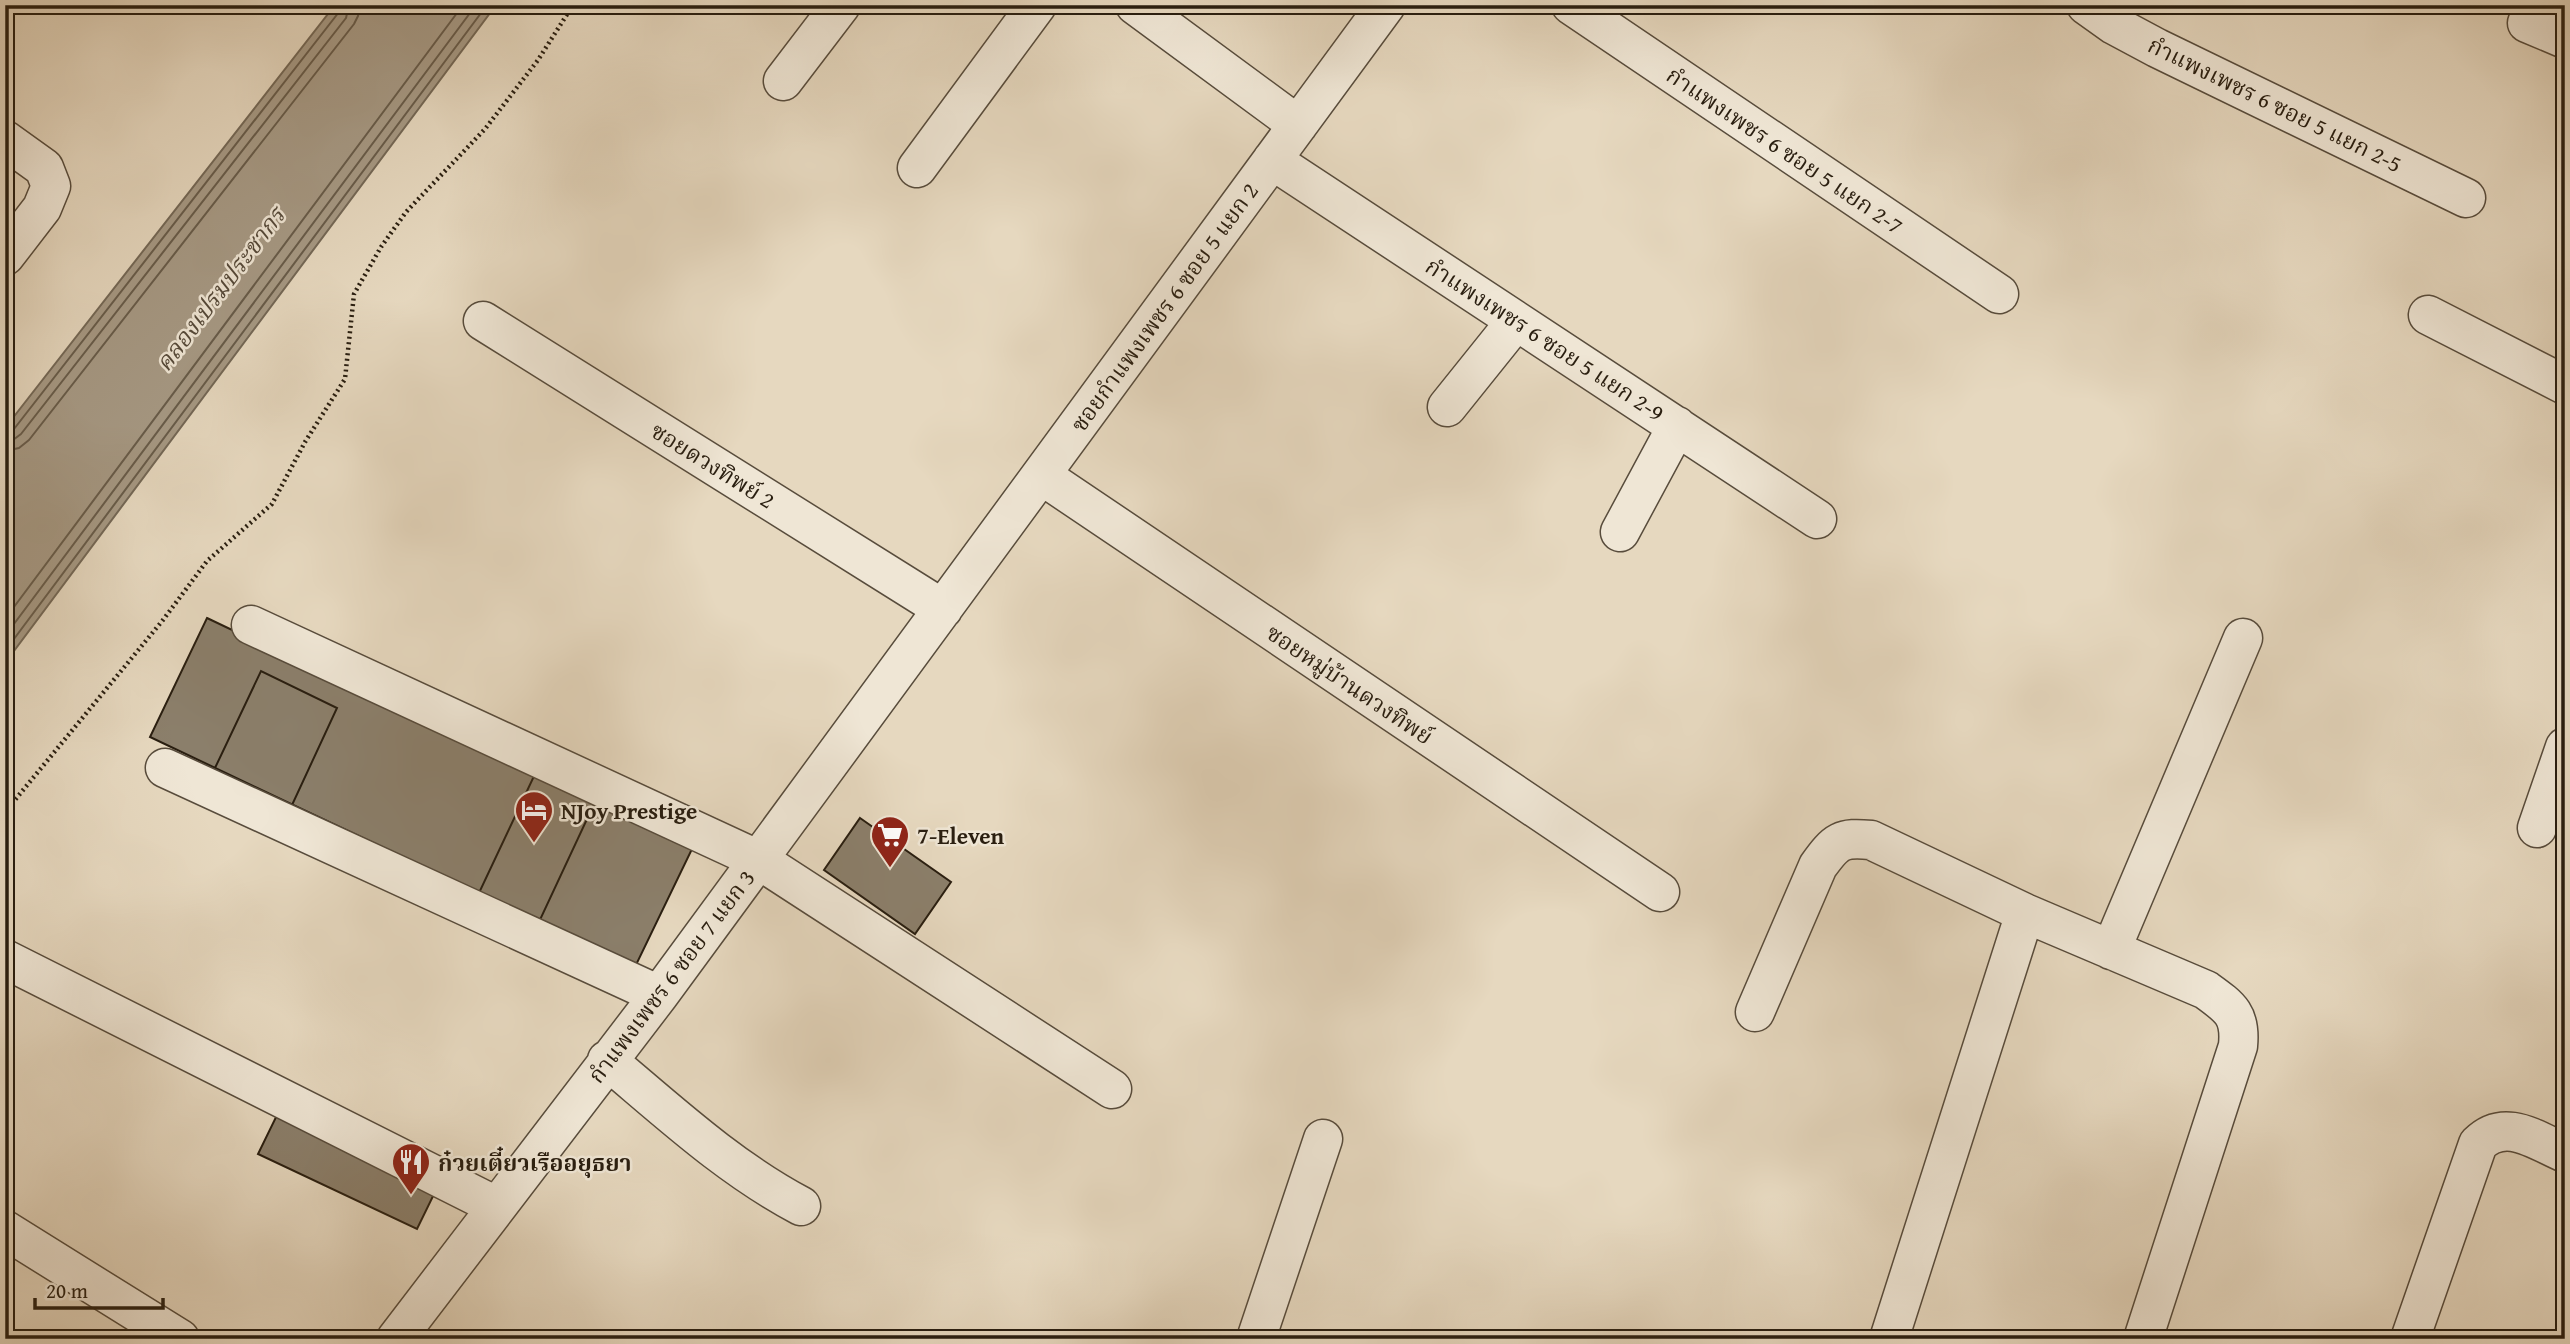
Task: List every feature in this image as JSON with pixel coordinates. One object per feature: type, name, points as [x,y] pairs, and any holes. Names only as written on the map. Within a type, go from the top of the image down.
[{"type":"street","points":[[783,81],[841,5]]},
{"type":"street","points":[[917,168],[1037,5]]},
{"type":"street","points":[[1135,5],[1298,125]]},
{"type":"street","name":"ซอยกำแพงเพชร 6 ซอย 5 แยก 2","points":[[943,609],[1385,5]]},
{"type":"street","name":"กำแพงเพชร 6 ซอย 5 แยก 2-7","points":[[1571,5],[1999,294]]},
{"type":"street","name":"กำแพงเพชร 6 ซอย 5 แยก 2-5","points":[[2086,5],[2157,48],[2466,198]]},
{"type":"street","points":[[2527,23],[2565,39]]},
{"type":"street","points":[[5,140],[44,167],[51,186],[42,208],[5,256]]},
{"type":"street","name":"กำแพงเพชร 6 ซอย 5 แยก 2-9","points":[[1272,160],[1817,519]]},
{"type":"street","points":[[2428,315],[2565,386]]},
{"type":"street","name":"ซอยดวงทิพย์ 2","points":[[483,321],[943,609]]},
{"type":"street","points":[[1447,407],[1516,321]]},
{"type":"street","points":[[1620,532],[1677,426]]},
{"type":"street","name":"ซอยหมู่บ้านดวงทิพย์","points":[[1041,475],[1660,892]]},
{"type":"street","name":"กำแพงเพชร 6 ซอย 7 แยก 3","points":[[414,1333],[496,1206],[659,995],[943,609]]},
{"type":"street","points":[[251,625],[758,860],[1112,1088]]},
{"type":"street","points":[[2112,950],[2242,638]]},
{"type":"street","points":[[2537,828],[2565,747]]},
{"type":"street","points":[[165,768],[659,995]]},
{"type":"street","points":[[1755,1013],[1818,866],[1833,845],[1849,838],[1871,840],[2025,914],[2206,990],[2234,1014],[2240,1030],[2238,1046],[2143,1339]]},
{"type":"street","points":[[1889,1339],[2025,914]]},
{"type":"street","points":[[5,959],[496,1206]]},
{"type":"street","points":[[607,1060],[752,1178],[801,1206]]},
{"type":"street","points":[[2410,1339],[2478,1144],[2488,1134],[2511,1130],[2565,1153]]},
{"type":"street","points":[[1256,1339],[1323,1139]]},
{"type":"street","points":[[5,1230],[180,1339]]},
{"type":"path","points":[[5,811],[155,630],[207,561],[272,504],[305,442],[345,379],[354,294],[381,247],[406,212],[485,129],[538,60],[573,5]]},
{"type":"water","name":"คลองเปรมประชากร","points":[[335,5],[496,5],[5,663],[5,428]]},
{"type":"building","points":[[207,618],[692,849],[635,967],[150,737]]},
{"type":"building","points":[[207,618],[595,802],[539,922],[150,737]]},
{"type":"building","points":[[207,618],[535,774],[479,893],[292,805],[337,708],[261,671],[215,768],[150,737]]},
{"type":"building","points":[[860,818],[951,882],[915,934],[824,870]]},
{"type":"building","points":[[278,1113],[437,1188],[417,1229],[258,1154]]},
{"type":"place","name":"NJoy Prestige","points":[[534,844]]},
{"type":"place","name":"7-Eleven","points":[[890,869]]},
{"type":"place","name":"ก๋วยเตี๋ยวเรืออยุธยา","points":[[411,1196]]}]
